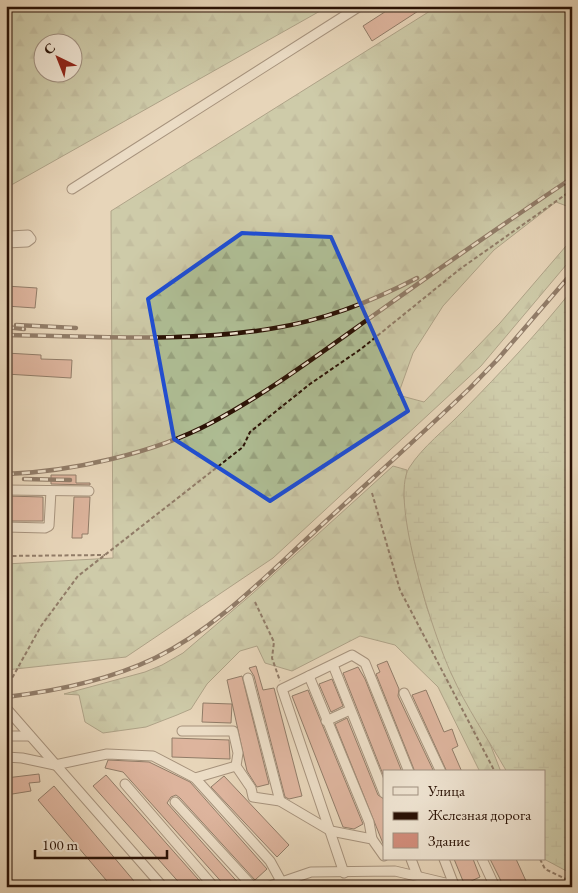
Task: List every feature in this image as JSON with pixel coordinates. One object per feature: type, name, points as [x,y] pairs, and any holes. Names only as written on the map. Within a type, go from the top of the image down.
[{"type":"street","points":[[72,190],[360,6]]},
{"type":"street","points":[[6,239],[10,236],[28,235],[31,239],[27,242],[6,243]]},
{"type":"street","points":[[6,490],[89,491]]},
{"type":"street","points":[[6,527],[45,528],[50,526],[51,491]]},
{"type":"street","points":[[344,873],[282,689],[352,655],[365,663],[408,770]]},
{"type":"street","points":[[333,665],[383,791]]},
{"type":"street","points":[[309,676],[369,822],[372,839],[383,855]]},
{"type":"street","points":[[248,678],[280,801]]},
{"type":"street","points":[[404,693],[440,770]]},
{"type":"street","points":[[6,708],[163,887]]},
{"type":"street","points":[[326,721],[350,710]]},
{"type":"street","points":[[182,732],[233,731],[238,752],[236,766],[251,788],[253,797],[280,801],[331,831],[372,839]]},
{"type":"street","points":[[6,736],[30,736]]},
{"type":"street","points":[[6,758],[22,758],[55,765],[107,754],[153,756],[195,778],[270,861],[281,881]]},
{"type":"street","points":[[195,778],[236,766]]},
{"type":"street","points":[[125,784],[214,887]]},
{"type":"street","points":[[175,802],[253,887]]},
{"type":"street","points":[[388,860],[395,871]]},
{"type":"street","points":[[411,860],[417,874]]},
{"type":"street","points":[[445,860],[458,886]]},
{"type":"street","points":[[482,860],[495,887]]},
{"type":"street","points":[[267,887],[311,872],[395,871],[417,874],[458,886]]},
{"type":"path","points":[[6,689],[41,626],[78,576],[243,447],[250,432],[310,384],[361,349],[460,269],[572,190]]},
{"type":"path","points":[[372,493],[400,590],[494,770]]},
{"type":"path","points":[[6,556],[105,555]]},
{"type":"path","points":[[255,602],[274,642],[272,658],[282,689]]},
{"type":"path","points":[[540,860],[545,869],[572,882]]},
{"type":"highlighted area","points":[[242,233],[331,237],[408,411],[270,501],[174,439],[148,299]]},
{"type":"green space","points":[[6,6],[329,6],[6,188]]},
{"type":"green space","points":[[438,6],[572,6],[572,208],[556,202],[494,250],[443,306],[413,353],[398,395],[424,402],[500,323],[572,239],[572,258],[481,366],[273,558],[126,657],[6,670],[6,564],[113,558],[111,211]]},
{"type":"green space","points":[[572,290],[572,874],[546,860],[546,770],[506,770],[470,711],[451,673],[425,602],[416,570],[405,509],[404,485],[409,468],[421,452],[463,411],[546,322]]},
{"type":"green space","points":[[393,466],[407,470],[404,497],[414,559],[427,608],[451,673],[487,736],[500,770],[479,770],[438,687],[395,645],[360,636],[292,671],[265,663],[257,646],[240,651],[207,684],[191,709],[146,727],[103,733],[85,722],[79,695],[64,694],[145,672],[162,665],[183,653],[252,594]]},
{"type":"building","points":[[394,6],[426,6],[372,41],[363,26]]},
{"type":"building","points":[[6,286],[37,288],[35,308],[6,306]]},
{"type":"building","points":[[6,353],[41,355],[41,359],[72,360],[71,378],[6,374]]},
{"type":"building","points":[[51,475],[76,475],[76,483],[90,483],[90,485],[51,484]]},
{"type":"building","points":[[6,496],[43,497],[43,521],[6,521]]},
{"type":"building","points":[[74,497],[90,497],[88,534],[82,534],[82,538],[72,538]]},
{"type":"building","points":[[387,661],[399,689],[398,696],[433,770],[414,770],[376,674],[380,672],[377,665]]},
{"type":"building","points":[[256,666],[263,690],[274,688],[302,796],[289,799],[285,797],[254,676],[249,668]]},
{"type":"building","points":[[358,667],[365,679],[401,770],[383,770],[383,774],[343,673]]},
{"type":"building","points":[[242,676],[269,784],[257,787],[247,771],[227,680]]},
{"type":"building","points":[[332,679],[343,706],[331,712],[319,684]]},
{"type":"building","points":[[308,690],[363,824],[354,829],[343,827],[292,696]]},
{"type":"building","points":[[426,690],[444,732],[452,729],[458,746],[452,749],[461,770],[446,770],[412,695]]},
{"type":"building","points":[[203,703],[232,704],[231,723],[202,722]]},
{"type":"building","points":[[347,718],[378,795],[383,798],[383,844],[335,724]]},
{"type":"building","points":[[172,738],[229,740],[230,759],[172,757]]},
{"type":"building","points":[[108,760],[149,762],[190,782],[267,869],[255,880],[180,798],[176,795],[171,797],[167,803],[242,887],[226,887],[123,772],[105,768]]},
{"type":"building","points":[[39,774],[40,782],[29,783],[31,791],[6,795],[6,778]]},
{"type":"building","points":[[106,775],[205,887],[183,887],[93,786]]},
{"type":"building","points":[[224,776],[289,845],[277,857],[211,787]]},
{"type":"building","points":[[54,786],[139,887],[112,887],[38,800]]},
{"type":"building","points":[[454,860],[473,860],[480,877],[467,883],[463,881]]},
{"type":"building","points":[[490,860],[516,860],[526,881],[532,887],[504,887]]},
{"type":"railway","points":[[6,474],[57,469],[111,459],[164,443],[189,434],[211,423],[298,369],[572,178]]},
{"type":"railway","points":[[6,697],[82,684],[119,673],[155,658],[198,633],[257,585],[470,388],[498,359],[572,273]]},
{"type":"railway","points":[[6,335],[141,338],[242,333],[275,328],[330,315],[366,302],[417,278]]},
{"type":"railway","points":[[16,325],[76,328]]},
{"type":"railway","points":[[6,327],[24,329]]},
{"type":"railway","points":[[24,479],[70,480]]}]
